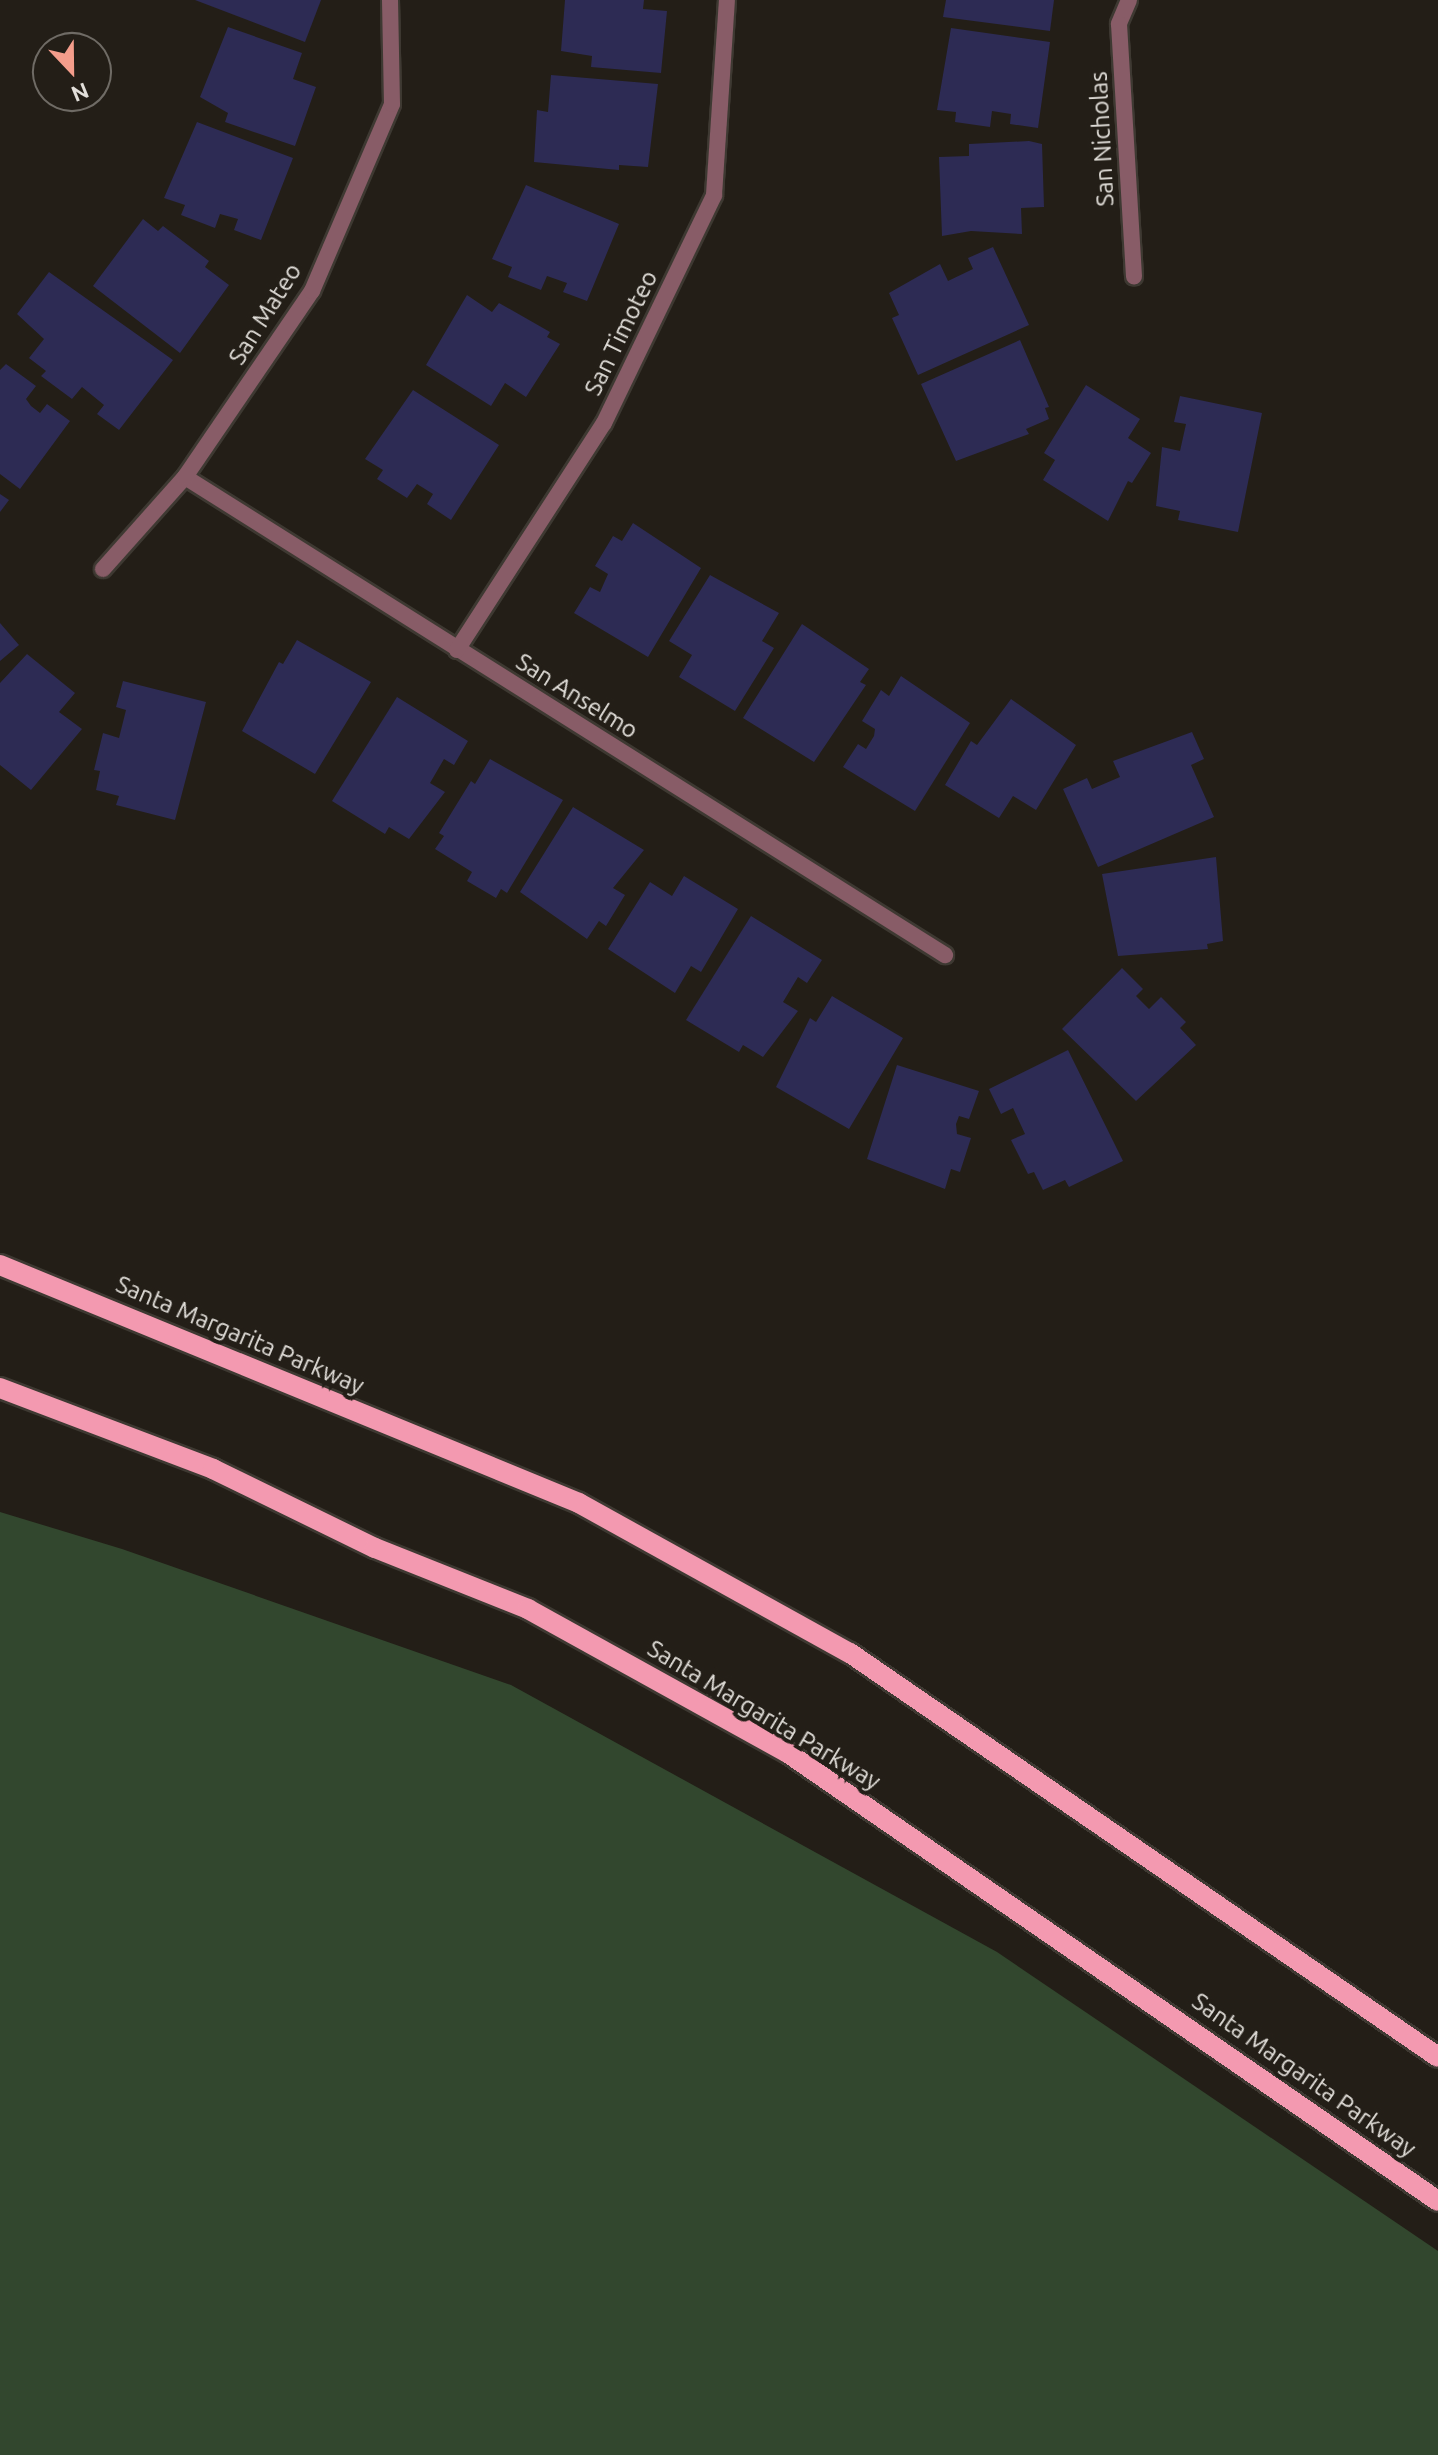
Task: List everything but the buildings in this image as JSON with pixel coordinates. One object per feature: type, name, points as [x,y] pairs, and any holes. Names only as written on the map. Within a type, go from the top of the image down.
[{"type":"main road","name":"Santa Margarita Parkway","points":[[0,1265],[579,1503],[850,1653],[1438,2057]]},
{"type":"main road","name":"Santa Margarita Parkway","points":[[0,1388],[213,1469],[375,1548],[528,1609],[788,1753],[1438,2201]]},
{"type":"street","name":"San Mateo","points":[[103,569],[185,477],[312,291],[392,104],[390,0]]},
{"type":"street","name":"San Timoteo","points":[[457,650],[604,423],[714,195],[727,0]]},
{"type":"street","name":"San Nicholas","points":[[1129,0],[1119,24],[1134,277]]},
{"type":"street","name":"San Anselmo","points":[[185,477],[945,955]]},
{"type":"green space","points":[[0,1512],[122,1549],[511,1685],[997,1952],[1438,2251],[1438,2455],[0,2455]]}]
